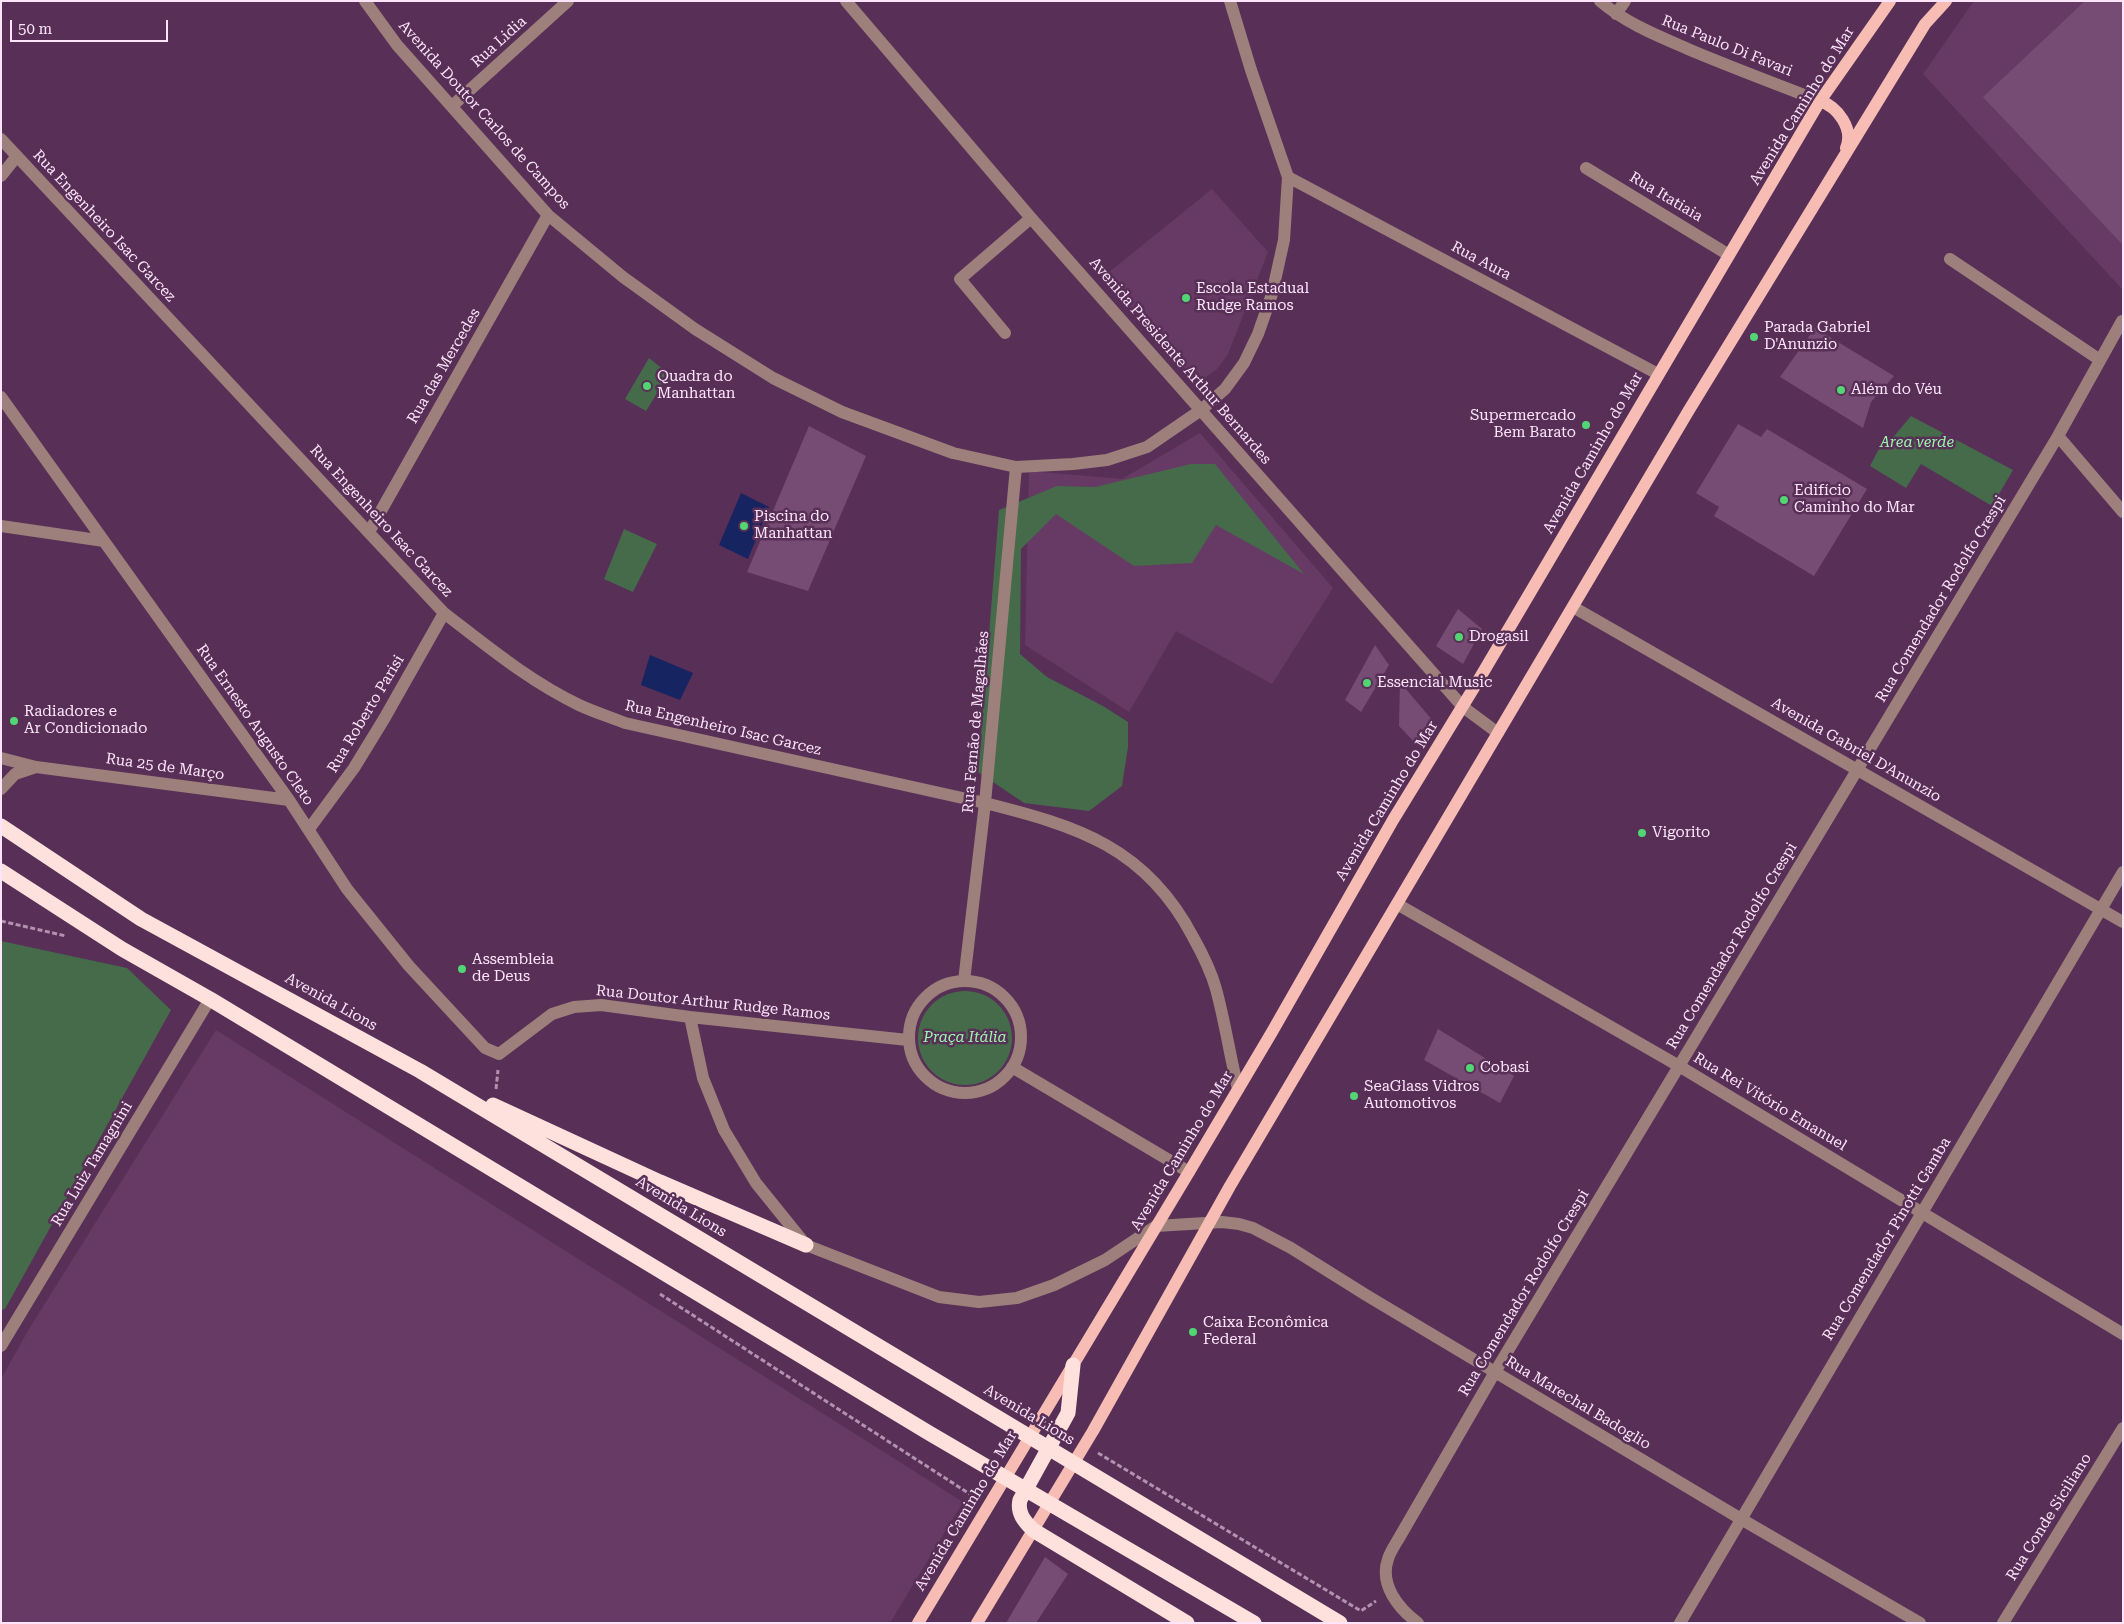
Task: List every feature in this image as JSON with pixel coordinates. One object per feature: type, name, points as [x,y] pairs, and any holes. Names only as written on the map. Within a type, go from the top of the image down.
[{"type":"highway","name":"Avenida Lions","points":[[1,826],[141,919],[420,1070],[1340,1623]]},
{"type":"highway","points":[[1,871],[122,949],[210,999],[929,1433],[1254,1623]]},
{"type":"highway","points":[[420,1070],[660,1182],[806,1246]]},
{"type":"highway","points":[[1073,1365],[1070,1403],[1063,1424],[1020,1500],[1019,1506],[1022,1518],[1037,1524],[1187,1623]]},
{"type":"main road","name":"Avenida Caminho do Mar","points":[[918,1623],[1189,1172],[1393,820],[1462,707],[1820,101],[1890,1]]},
{"type":"main road","points":[[977,1623],[1093,1431],[1208,1222],[1733,336],[1925,24],[1946,1]]},
{"type":"main road","points":[[1820,101],[1828,103],[1834,109],[1849,132],[1848,143],[1841,162]]},
{"type":"street","name":"Avenida Doutor Carlos de Campos","points":[[366,1],[397,45],[548,215],[622,277],[695,329],[773,378],[842,412],[953,453],[1016,466],[1073,464],[1107,460],[1147,448],[1202,410],[1225,389],[1244,362],[1258,334],[1272,294],[1284,240],[1288,178]]},
{"type":"street","name":"Rua Lidia","points":[[452,106],[568,1]]},
{"type":"street","name":"Avenida Presidente Arthur Bernardes","points":[[846,1],[1031,218],[1462,707],[1498,733]]},
{"type":"street","points":[[1230,1],[1251,70],[1288,178]]},
{"type":"street","name":"Rua Paulo Di Favari","points":[[1600,1],[1616,14],[1660,37],[1820,101]]},
{"type":"street","points":[[1616,14],[1625,1]]},
{"type":"street","name":"Rua Engenheiro Isac Garcez","points":[[1,139],[444,612],[507,662],[538,683],[580,706],[625,723],[985,803],[1043,818],[1085,833],[1103,842],[1136,864],[1159,886],[1188,926],[1202,953],[1212,979],[1238,1089]]},
{"type":"street","points":[[1,176],[16,156]]},
{"type":"street","name":"Rua Itatiaia","points":[[1586,168],[1729,255]]},
{"type":"street","name":"Rua Aura","points":[[1288,178],[1658,374]]},
{"type":"street","name":"Rua das Mercedes","points":[[368,532],[548,215]]},
{"type":"street","points":[[1005,333],[960,279],[1031,218]]},
{"type":"street","points":[[1950,258],[2100,360]]},
{"type":"street","name":"Rua Comendador Rodolfo Crespi","points":[[1390,1591],[1386,1568],[1388,1559],[1495,1372],[2058,436],[2122,321]]},
{"type":"street","name":"Rua Ernesto Augusto Cleto","points":[[1,397],[289,800],[347,889],[409,966],[479,1044],[499,1054]]},
{"type":"street","points":[[2058,436],[2123,512]]},
{"type":"street","name":"Rua Fernão de Magalhães","points":[[964,981],[985,803],[1016,466]]},
{"type":"street","points":[[1,526],[104,542]]},
{"type":"street","name":"Avenida Gabriel D'Anunzio","points":[[1573,607],[2123,922]]},
{"type":"street","name":"Rua Roberto Parisi","points":[[309,829],[354,768],[394,703],[444,612]]},
{"type":"street","name":"Rua 25 de Março","points":[[1,758],[36,767],[289,800]]},
{"type":"street","name":"Rua 25 de Março","points":[[1,789],[15,774],[36,767]]},
{"type":"street","name":"Rua Comendador Pinotti Gamba","points":[[1680,1623],[2123,872]]},
{"type":"street","name":"Rua Rei Vitório Emanuel","points":[[1397,904],[1679,1066],[2123,1334]]},
{"type":"street","points":[[964,981],[981,983],[996,991],[1009,1003],[1017,1018],[1021,1034],[1019,1052],[1012,1067],[1001,1080],[985,1090],[968,1093],[951,1092],[934,1085],[921,1073],[912,1057],[908,1040],[910,1022],[918,1006],[930,992],[946,984],[964,981]]},
{"type":"street","name":"Rua Luiz Tamagnini","points":[[2,1341],[210,999]]},
{"type":"street","name":"Rua Doutor Arthur Rudge Ramos","points":[[499,1054],[542,1020],[552,1014],[574,1007],[616,1006],[690,1018],[908,1040]]},
{"type":"street","points":[[690,1018],[703,1078],[724,1130],[756,1183],[806,1246],[939,1297],[979,1302],[998,1302],[1034,1293],[1073,1277],[1104,1260],[1156,1226]]},
{"type":"street","points":[[1012,1067],[1189,1172]]},
{"type":"street","name":"Rua Marechal Badoglio","points":[[1156,1226],[1208,1222],[1239,1224],[1266,1234],[1741,1519],[1920,1623]]},
{"type":"street","name":"Rua Conde Siciliano","points":[[2003,1623],[2123,1428]]},
{"type":"street","points":[[1390,1591],[1404,1612],[1418,1623]]},
{"type":"path","points":[[1,921],[76,938]]},
{"type":"path","points":[[495,1105],[499,1054]]},
{"type":"path","points":[[654,1290],[988,1506]]},
{"type":"path","points":[[1084,1445],[1361,1611],[1390,1591]]},
{"type":"shaded area","points":[[1974,1],[2123,1],[2123,290],[1923,74]]},
{"type":"shaded area","name":"Escola Estadual Rudge Ramos","points":[[1212,189],[1268,252],[1228,354],[1217,369],[1196,384],[1103,277]]},
{"type":"shaded area","points":[[1200,433],[1333,588],[1272,684],[1176,631],[1129,712],[1025,645],[1029,471],[1122,479]]},
{"type":"shaded area","name":"Piscina do Manhattan","points":[[741,493],[769,507],[748,559],[719,545]]},
{"type":"shaded area","points":[[650,655],[693,673],[680,700],[641,685]]},
{"type":"shaded area","points":[[216,1030],[963,1502],[890,1623],[1,1623],[1,1379],[29,1329]]},
{"type":"green space","name":"Quadra do Manhattan","points":[[649,358],[669,374],[646,411],[625,399]]},
{"type":"green space","name":"Area verde","points":[[1911,416],[2013,470],[1992,506],[1921,464],[1906,488],[1870,466],[1884,439],[1889,442]]},
{"type":"green space","points":[[1191,464],[1215,464],[1304,574],[1216,525],[1192,563],[1134,566],[1056,514],[1021,549],[1020,654],[1047,677],[1103,706],[1128,722],[1128,747],[1122,786],[1089,811],[1024,803],[978,772],[999,510],[1057,486],[1095,487]]},
{"type":"green space","points":[[624,529],[657,544],[633,592],[604,579]]},
{"type":"green space","points":[[1,941],[127,968],[171,1010],[5,1309],[1,1310]]},
{"type":"green space","name":"Praça Itália","points":[[965,991],[983,994],[998,1005],[1009,1020],[1012,1038],[1009,1056],[998,1071],[983,1082],[965,1085],[947,1082],[932,1071],[921,1056],[918,1038],[921,1020],[932,1005],[947,994]]},
{"type":"building","points":[[2085,1],[2123,1],[2123,245],[1983,97]]},
{"type":"building","name":"Além do Véu","points":[[1815,328],[1894,376],[1871,402],[1863,428],[1780,377]]},
{"type":"building","name":"Edifício Caminho do Mar","points":[[1738,424],[1761,437],[1767,429],[1867,489],[1814,576],[1714,516],[1719,507],[1696,493]]},
{"type":"building","points":[[809,426],[866,456],[808,591],[747,572]]},
{"type":"building","name":"Drogasil","points":[[1458,609],[1482,629],[1463,664],[1436,646]]},
{"type":"building","name":"Essencial Music","points":[[1375,645],[1389,665],[1361,712],[1345,700]]},
{"type":"building","points":[[1400,682],[1433,721],[1418,746],[1399,726]]},
{"type":"building","name":"Cobasi","points":[[1438,1029],[1514,1076],[1500,1103],[1424,1060]]},
{"type":"building","points":[[1045,1557],[1068,1574],[1036,1623],[1006,1623]]},
{"type":"place","name":"Escola Estadual Rudge Ramos","points":[[1186,298]]},
{"type":"place","name":"Parada Gabriel D'Anunzio","points":[[1754,337]]},
{"type":"place","name":"Quadra do Manhattan","points":[[647,386]]},
{"type":"place","name":"Além do Véu","points":[[1841,390]]},
{"type":"place","name":"Supermercado Bem Barato","points":[[1586,425]]},
{"type":"place","name":"Edifício Caminho do Mar","points":[[1784,500]]},
{"type":"place","name":"Piscina do Manhattan","points":[[744,526]]},
{"type":"place","name":"Drogasil","points":[[1459,637]]},
{"type":"place","name":"Essencial Music","points":[[1367,683]]},
{"type":"place","name":"Radiadores e Ar Condicionado","points":[[14,721]]},
{"type":"place","name":"Vigorito","points":[[1642,833]]},
{"type":"place","name":"Assembleia de Deus","points":[[462,969]]},
{"type":"place","name":"Cobasi","points":[[1470,1068]]},
{"type":"place","name":"SeaGlass Vidros Automotivos","points":[[1354,1096]]},
{"type":"place","name":"Caixa Econômica Federal","points":[[1193,1332]]}]
